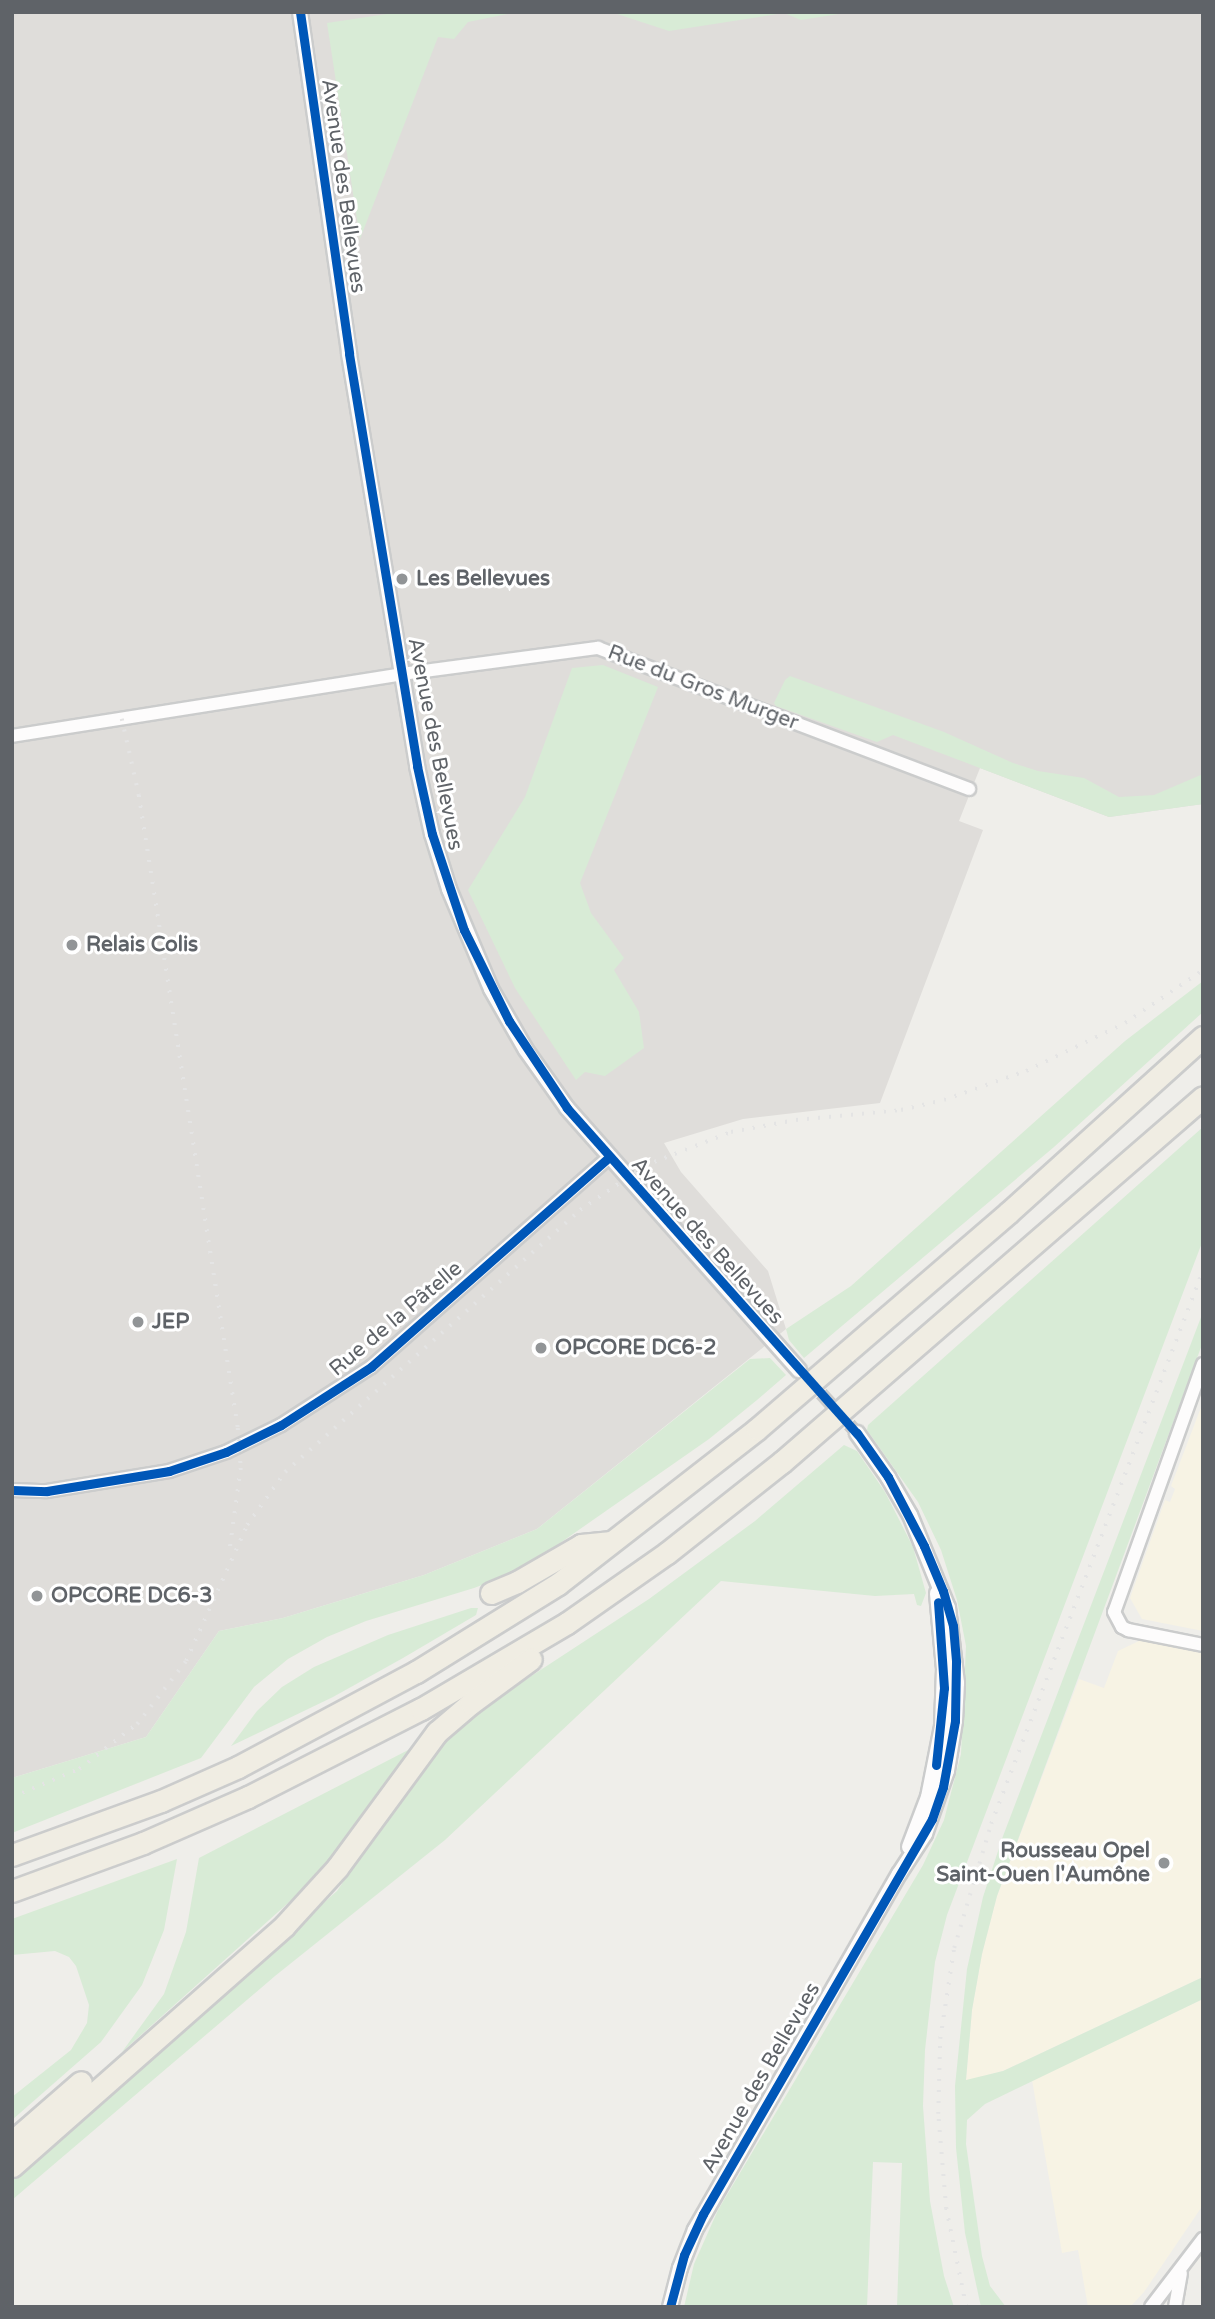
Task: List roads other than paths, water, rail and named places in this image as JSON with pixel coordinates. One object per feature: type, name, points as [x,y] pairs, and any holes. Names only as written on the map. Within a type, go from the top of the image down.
[{"type":"highway","points":[[12,1855],[161,1801],[237,1767],[450,1652],[558,1584],[608,1542],[721,1458],[820,1376],[1203,1037]]},
{"type":"highway","points":[[12,1891],[143,1843],[219,1810],[421,1709],[567,1623],[667,1553],[772,1470],[1203,1097]]},
{"type":"highway","points":[[491,1593],[517,1582],[581,1545],[608,1542]]},
{"type":"highway","points":[[12,2166],[285,1925],[337,1867],[437,1732],[471,1703],[565,1637],[567,1623]]},
{"type":"highway","points":[[12,2142],[80,2082]]},
{"type":"street","name":"Avenue des Bellevues","points":[[300,12],[349,354],[402,674],[432,834],[464,930],[491,989],[526,1050],[567,1108],[799,1370]]},
{"type":"street","name":"Rue du Gros Murger","points":[[12,736],[402,674],[598,648],[969,789]]},
{"type":"street","name":"Rue de la Pâtelle","points":[[12,1490],[47,1491],[169,1471],[226,1452],[281,1424],[371,1367],[609,1157]]},
{"type":"street","points":[[1203,1364],[1115,1605],[1116,1619],[1128,1630],[1203,1645]]},
{"type":"street","name":"Avenue des Bellevues","points":[[670,2307],[684,2255],[703,2214],[899,1874],[928,1797],[943,1717],[943,1654],[933,1567],[899,1496],[857,1433]]},
{"type":"street","points":[[1151,2307],[1182,2270],[1203,2239]]},
{"type":"street","points":[[1175,2307],[1182,2270]]},
{"type":"tunnel","points":[[807,1378],[857,1433]]},
{"type":"railway","points":[[122,719],[139,795],[238,1428],[241,1468],[230,1548]]},
{"type":"railway","points":[[12,1797],[79,1769],[137,1724],[186,1661],[247,1525],[285,1472],[580,1210],[644,1166],[731,1132],[796,1120],[901,1110],[944,1100],[1026,1071],[1125,1023],[1203,970]]},
{"type":"railway","points":[[966,2307],[946,2209],[938,2114],[940,2039],[954,1948],[991,1824],[1203,1270]]},
{"type":"place","name":"Les Bellevues","points":[[402,579]]},
{"type":"place","name":"Relais Colis","points":[[72,945]]},
{"type":"place","name":"JEP","points":[[138,1322]]},
{"type":"place","name":"OPCORE DC6-2","points":[[541,1348]]},
{"type":"place","name":"OPCORE DC6-3","points":[[37,1596]]},
{"type":"place","name":"Rousseau Opel Saint-Ouen l'Aumône","points":[[1164,1863]]}]
